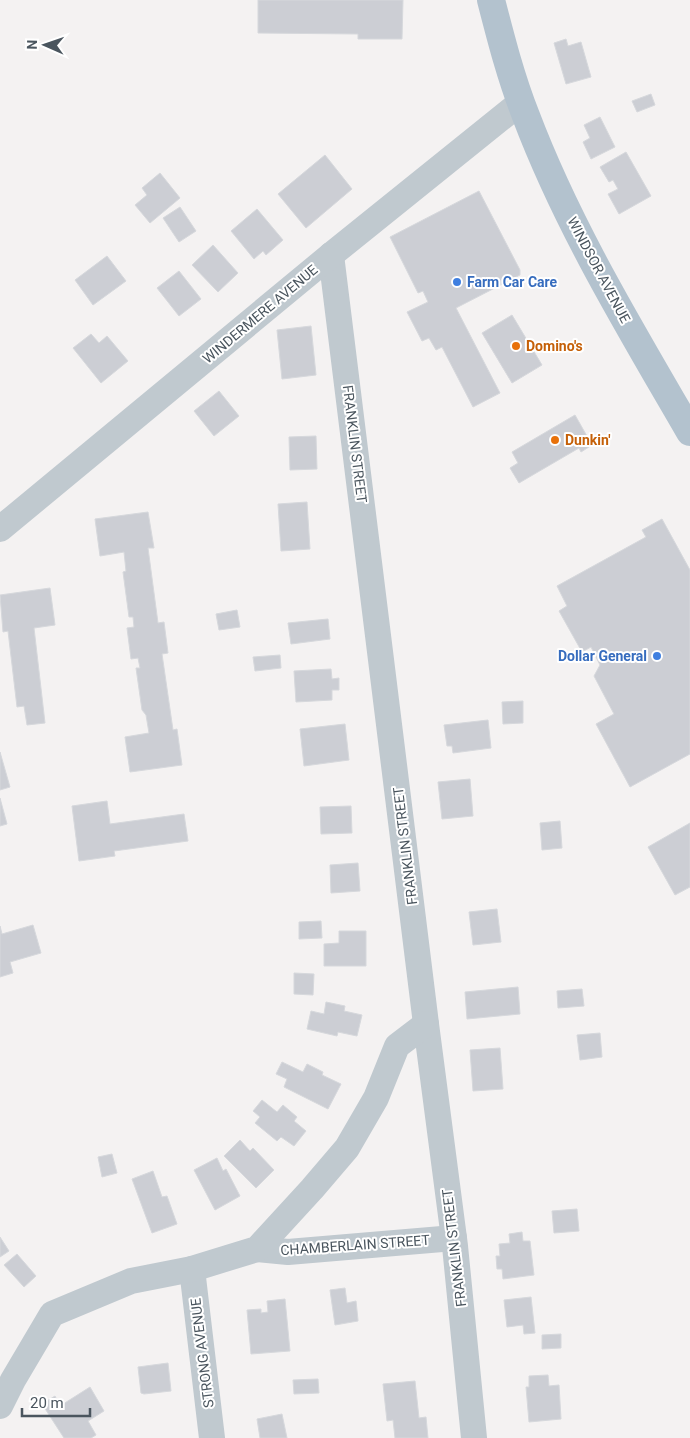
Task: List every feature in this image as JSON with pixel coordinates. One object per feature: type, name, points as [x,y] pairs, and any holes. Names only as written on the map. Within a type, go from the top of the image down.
[{"type":"main road","name":"WINDSOR AVENUE","points":[[491,0],[508,63],[541,153],[575,225],[626,320],[690,432]]},
{"type":"street","name":"WINDERMERE AVENUE","points":[[0,529],[521,102]]},
{"type":"street","name":"FRANKLIN STREET","points":[[332,255],[454,1238],[474,1438]]},
{"type":"street","name":"CHAMBERLAIN STREET","points":[[257,1249],[347,1148],[376,1098],[397,1046],[426,1024]]},
{"type":"street","name":"CHAMBERLAIN STREET","points":[[0,1406],[52,1314],[131,1281],[192,1269],[257,1249],[288,1252],[454,1238]]},
{"type":"street","name":"STRONG AVENUE","points":[[192,1269],[212,1438]]},
{"type":"building","points":[[258,0],[403,0],[402,39],[358,39],[358,34],[258,33]]},
{"type":"building","points":[[566,39],[568,46],[581,42],[591,77],[566,84],[554,43]]},
{"type":"building","points":[[651,94],[655,105],[637,112],[632,101]]},
{"type":"building","points":[[600,117],[615,147],[591,159],[583,142],[590,138],[584,125]]},
{"type":"building","points":[[626,152],[651,196],[619,214],[608,194],[618,189],[613,180],[609,182],[600,167]]},
{"type":"building","points":[[325,155],[352,189],[306,228],[278,194]]},
{"type":"building","points":[[160,173],[180,198],[150,223],[135,205],[147,195],[142,188]]},
{"type":"building","points":[[479,191],[520,270],[520,275],[456,308],[500,393],[473,407],[442,347],[436,350],[429,338],[422,341],[407,312],[428,302],[423,291],[418,293],[390,237]]},
{"type":"building","points":[[180,207],[196,231],[179,242],[163,218]]},
{"type":"building","points":[[257,209],[283,240],[266,255],[263,251],[254,259],[231,231]]},
{"type":"building","points":[[213,245],[238,273],[218,292],[192,265]]},
{"type":"building","points":[[107,256],[126,281],[93,305],[75,280]]},
{"type":"building","points":[[179,271],[201,299],[179,316],[157,288]]},
{"type":"building","points":[[512,315],[542,365],[512,383],[482,333]]},
{"type":"building","points":[[311,326],[316,375],[282,379],[277,330]]},
{"type":"building","points":[[91,334],[99,343],[107,336],[128,361],[101,383],[73,348]]},
{"type":"building","points":[[219,391],[239,416],[214,436],[194,411]]},
{"type":"building","points":[[575,415],[592,445],[581,452],[579,448],[519,483],[510,468],[518,463],[512,452]]},
{"type":"building","points":[[316,436],[317,469],[290,470],[289,437]]},
{"type":"building","points":[[307,502],[310,549],[281,551],[278,504]]},
{"type":"building","points":[[148,512],[154,548],[148,548],[158,623],[164,622],[168,653],[162,654],[173,730],[177,729],[182,765],[130,772],[125,737],[149,733],[146,715],[142,710],[136,668],[140,668],[138,658],[131,659],[127,628],[134,627],[133,617],[129,617],[123,572],[126,571],[124,552],[100,556],[95,519]]},
{"type":"building","points":[[662,519],[690,570],[690,754],[630,787],[596,724],[614,714],[594,676],[600,665],[591,647],[582,652],[559,611],[567,606],[557,586],[646,537],[642,530]]},
{"type":"building","points":[[50,588],[55,625],[34,628],[45,723],[27,725],[24,706],[17,707],[8,631],[3,632],[0,595]]},
{"type":"building","points":[[237,610],[240,627],[219,630],[216,614]]},
{"type":"building","points":[[328,619],[330,639],[291,644],[288,623]]},
{"type":"building","points":[[280,655],[281,668],[255,671],[253,657]]},
{"type":"building","points":[[331,669],[332,679],[339,678],[339,690],[332,690],[332,700],[296,702],[294,671]]},
{"type":"building","points":[[523,701],[523,723],[503,724],[502,702]]},
{"type":"building","points":[[488,720],[491,748],[453,753],[452,746],[447,746],[444,725]]},
{"type":"building","points":[[345,724],[349,760],[304,766],[300,729]]},
{"type":"building","points":[[0,752],[10,787],[0,790]]},
{"type":"building","points":[[470,779],[473,816],[442,819],[438,782]]},
{"type":"building","points":[[0,798],[7,824],[0,826]]},
{"type":"building","points":[[107,801],[110,824],[184,814],[188,841],[114,851],[115,856],[79,861],[72,806]]},
{"type":"building","points":[[351,806],[352,833],[321,834],[320,807]]},
{"type":"building","points":[[560,821],[562,848],[542,850],[540,823]]},
{"type":"building","points":[[690,823],[690,887],[675,895],[648,847]]},
{"type":"building","points":[[358,863],[360,891],[331,893],[330,865]]},
{"type":"building","points":[[497,909],[501,942],[473,945],[469,912]]},
{"type":"building","points":[[321,921],[322,938],[299,939],[299,922]]},
{"type":"building","points":[[33,925],[41,953],[10,962],[13,973],[0,977],[0,926],[2,934]]},
{"type":"building","points":[[339,931],[366,931],[366,966],[324,966],[324,944],[339,943]]},
{"type":"building","points":[[294,973],[314,974],[313,995],[294,994]]},
{"type":"building","points":[[518,987],[520,1014],[467,1019],[465,992]]},
{"type":"building","points":[[582,989],[584,1006],[558,1008],[557,991]]},
{"type":"building","points":[[326,1002],[345,1006],[344,1011],[362,1015],[357,1036],[338,1032],[337,1036],[307,1029],[311,1011],[324,1014]]},
{"type":"building","points":[[600,1033],[602,1057],[580,1060],[577,1035]]},
{"type":"building","points":[[500,1048],[503,1089],[473,1091],[470,1050]]},
{"type":"building","points":[[282,1062],[303,1072],[307,1064],[323,1072],[322,1075],[341,1084],[328,1109],[284,1087],[287,1079],[276,1074]]},
{"type":"building","points":[[262,1100],[277,1112],[283,1105],[297,1117],[294,1121],[306,1131],[294,1146],[281,1137],[277,1141],[255,1123],[260,1117],[253,1111]]},
{"type":"building","points":[[240,1140],[250,1151],[253,1148],[274,1170],[256,1188],[224,1156]]},
{"type":"building","points":[[112,1154],[117,1173],[102,1177],[98,1157]]},
{"type":"building","points":[[217,1158],[223,1171],[226,1169],[240,1196],[215,1210],[194,1170]]},
{"type":"building","points":[[153,1171],[162,1197],[167,1196],[177,1224],[152,1233],[132,1179]]},
{"type":"building","points":[[577,1209],[579,1231],[554,1233],[552,1211]]},
{"type":"building","points":[[522,1232],[523,1241],[530,1241],[534,1275],[503,1279],[502,1269],[497,1269],[496,1256],[500,1256],[499,1244],[510,1243],[509,1234]]},
{"type":"building","points":[[0,1237],[9,1251],[0,1257]]},
{"type":"building","points":[[17,1254],[36,1276],[24,1287],[4,1265]]},
{"type":"building","points":[[345,1288],[347,1303],[356,1301],[358,1321],[335,1325],[330,1290]]},
{"type":"building","points":[[531,1297],[535,1333],[524,1334],[523,1325],[507,1327],[504,1300]]},
{"type":"building","points":[[285,1299],[290,1351],[251,1354],[247,1310],[261,1309],[261,1313],[268,1312],[267,1301]]},
{"type":"building","points":[[561,1334],[561,1348],[542,1349],[542,1335]]},
{"type":"building","points":[[168,1363],[171,1391],[141,1393],[138,1367]]},
{"type":"building","points":[[548,1375],[549,1386],[559,1385],[561,1419],[529,1422],[526,1387],[529,1387],[529,1376]]},
{"type":"building","points":[[318,1379],[319,1393],[294,1394],[293,1380]]},
{"type":"building","points":[[415,1381],[419,1418],[426,1417],[428,1438],[395,1438],[393,1420],[387,1421],[383,1384]]},
{"type":"building","points":[[90,1387],[104,1411],[88,1421],[96,1435],[91,1438],[64,1438],[42,1404],[55,1396],[60,1406]]},
{"type":"building","points":[[282,1414],[287,1438],[260,1438],[257,1419]]},
{"type":"place","name":"Farm Car Care","points":[[457,282]]},
{"type":"place","name":"Domino's","points":[[516,346]]},
{"type":"place","name":"Dunkin'","points":[[555,440]]},
{"type":"place","name":"Dollar General","points":[[657,656]]}]
